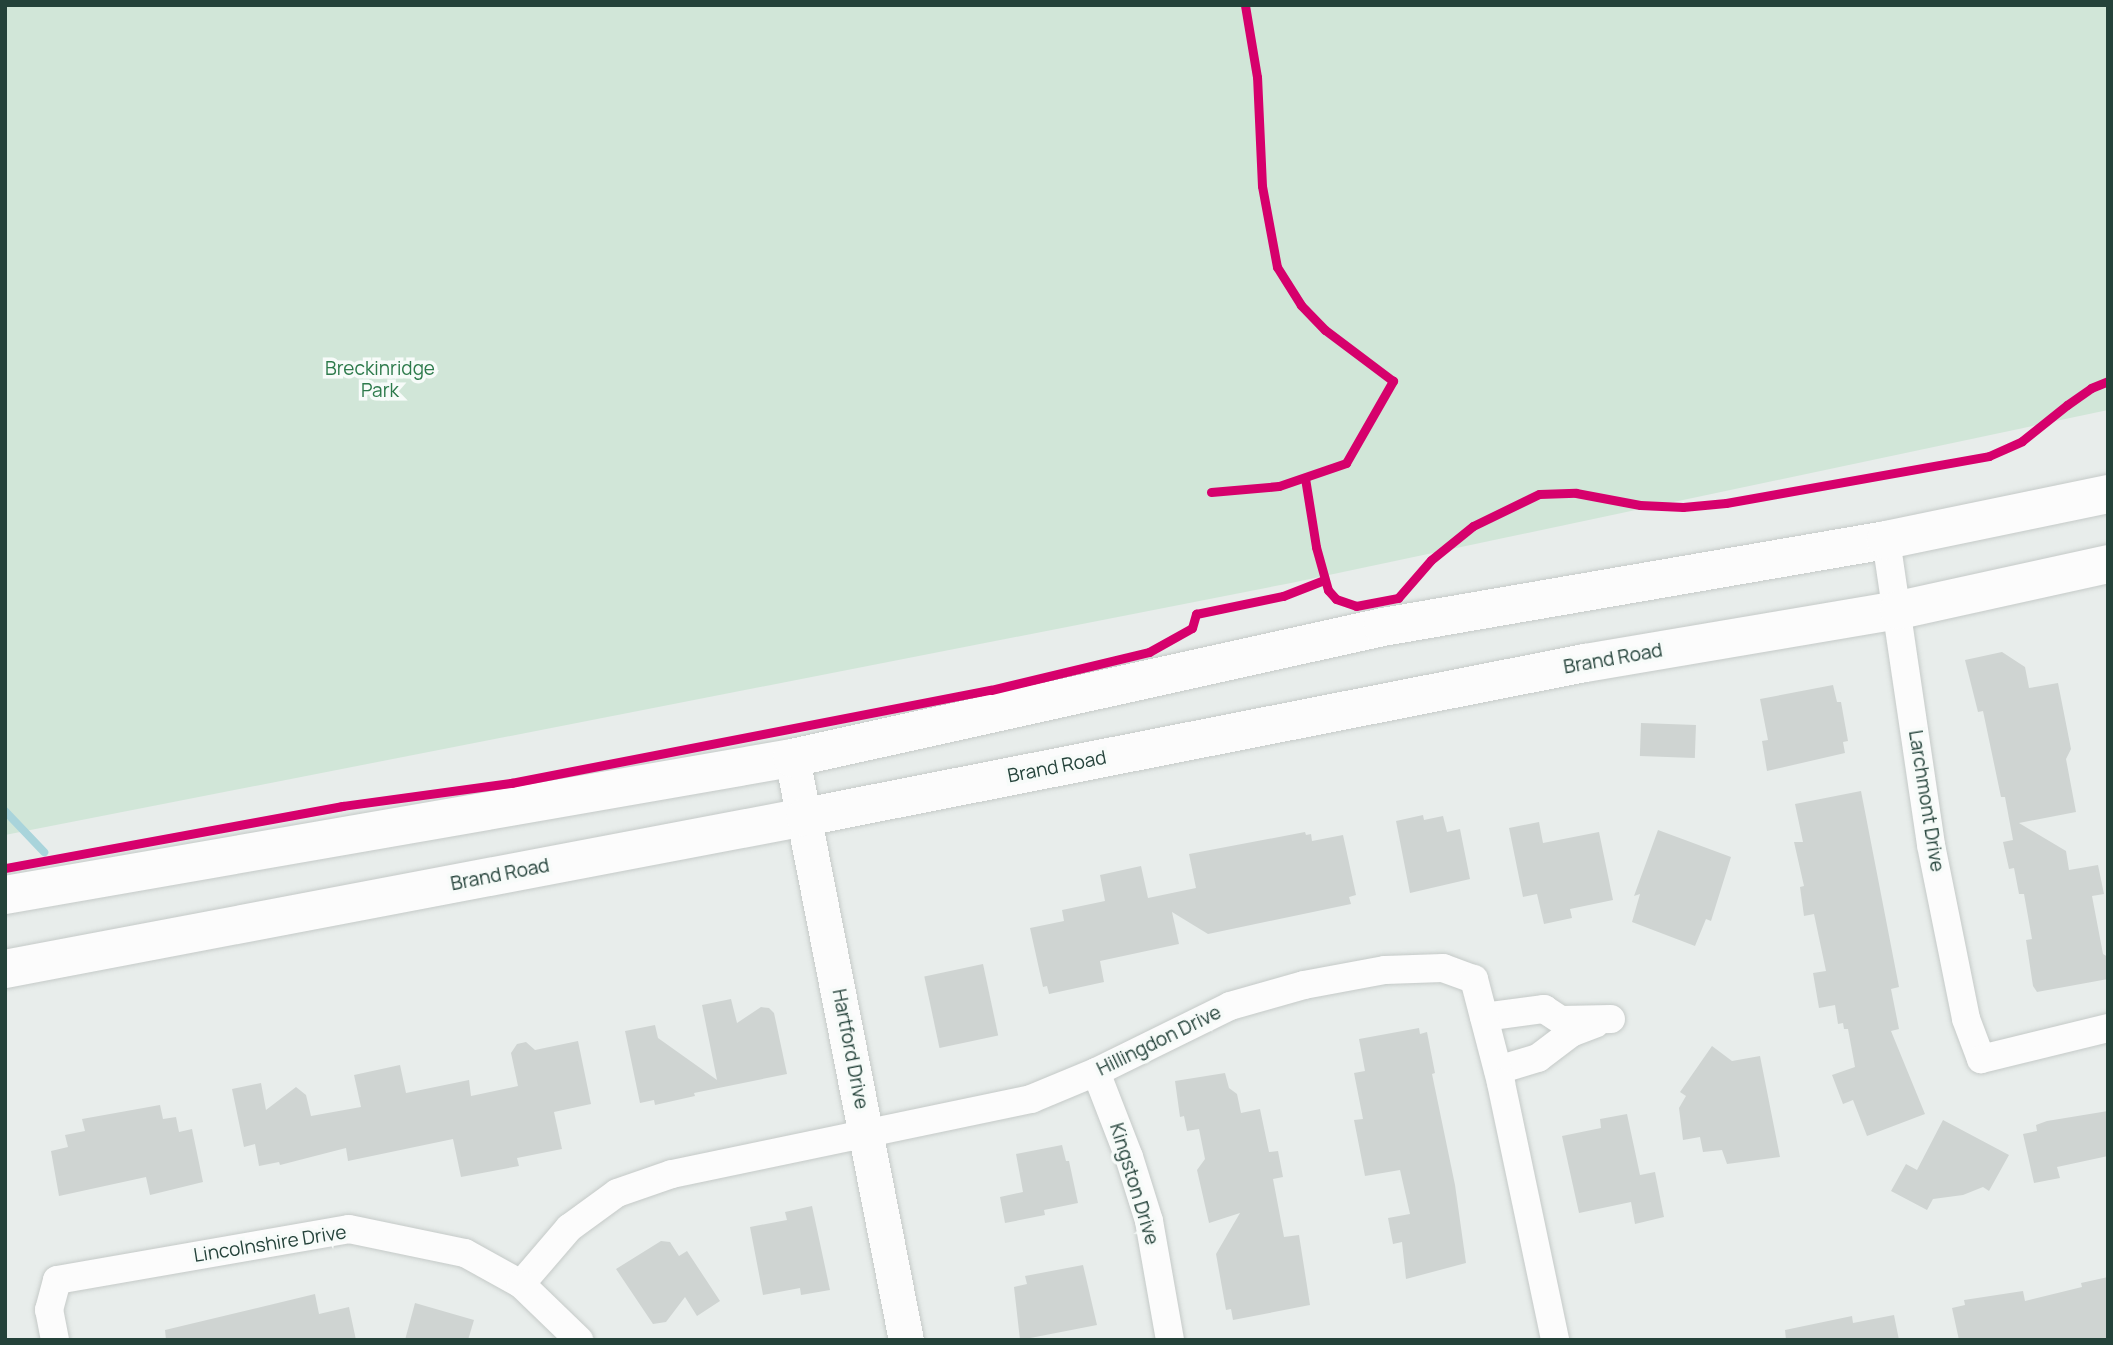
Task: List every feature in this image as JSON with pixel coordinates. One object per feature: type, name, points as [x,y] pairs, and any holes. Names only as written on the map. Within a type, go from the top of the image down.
[{"type":"main road","points":[[5,895],[792,758],[1383,627],[1886,540],[2108,494]]},
{"type":"main road","name":"Brand Road","points":[[5,969],[805,817],[1585,663],[1899,610],[2108,564]]},
{"type":"street","name":"Larchmont Drive","points":[[1886,540],[1899,610],[1931,845],[1966,1019],[1981,1059],[2108,1028]]},
{"type":"street","name":"Hartford Drive","points":[[792,758],[906,1340]]},
{"type":"street","name":"Hillingdon Drive","points":[[521,1284],[569,1228],[617,1193],[672,1174],[1031,1099],[1096,1072],[1230,1006],[1304,985],[1385,970],[1443,968],[1474,979],[1498,1070],[1556,1340]]},
{"type":"street","points":[[1485,1017],[1544,1009],[1561,1020],[1611,1019],[1571,1033],[1538,1058],[1498,1070]]},
{"type":"street","name":"Kingston Drive","points":[[1096,1072],[1129,1157],[1149,1221],[1170,1340]]},
{"type":"street","name":"Lincolnshire Drive","points":[[55,1340],[49,1310],[57,1280],[349,1229],[465,1253],[521,1284],[579,1340]]},
{"type":"green space","name":"Breckinridge Park","points":[[5,5],[2108,5],[2108,410],[1291,583],[5,835]]},
{"type":"building","points":[[2002,652],[2025,667],[2029,688],[2058,683],[2071,749],[2066,759],[2076,812],[2019,823],[2066,851],[2069,870],[2098,865],[2104,894],[2092,896],[2103,954],[2108,957],[2108,979],[2037,992],[2033,986],[2026,940],[2032,939],[2024,894],[2019,894],[2014,868],[2009,869],[2003,842],[2013,840],[2005,797],[2001,797],[1983,711],[1978,712],[1965,660]]},
{"type":"building","points":[[1833,685],[1837,702],[1841,702],[1848,741],[1843,742],[1845,753],[1767,771],[1762,741],[1768,740],[1760,699]]},
{"type":"building","points":[[1641,723],[1696,725],[1695,758],[1640,756]]},
{"type":"building","points":[[1861,791],[1899,987],[1891,989],[1899,1029],[1891,1031],[1925,1114],[1867,1136],[1853,1100],[1843,1104],[1832,1075],[1855,1067],[1848,1029],[1844,1029],[1843,1023],[1838,1024],[1835,1005],[1819,1008],[1813,973],[1826,971],[1814,914],[1804,916],[1800,887],[1804,886],[1794,842],[1803,842],[1795,804]]},
{"type":"building","points":[[1423,815],[1424,820],[1443,816],[1447,832],[1460,829],[1470,879],[1410,893],[1396,821]]},
{"type":"building","points":[[1539,822],[1543,843],[1599,832],[1613,900],[1570,909],[1572,918],[1544,924],[1537,894],[1523,897],[1509,828]]},
{"type":"building","points":[[1658,830],[1731,857],[1711,921],[1706,919],[1695,946],[1632,922],[1640,894],[1634,896]]},
{"type":"building","points":[[1305,832],[1306,835],[1311,834],[1312,841],[1343,835],[1356,895],[1349,897],[1351,904],[1208,934],[1172,912],[1179,944],[1100,961],[1104,982],[1049,994],[1047,986],[1043,987],[1030,928],[1064,921],[1062,910],[1105,901],[1100,875],[1141,866],[1148,898],[1196,888],[1189,854]]},
{"type":"building","points":[[983,964],[998,1035],[939,1048],[924,976]]},
{"type":"building","points":[[731,999],[737,1023],[761,1007],[769,1008],[774,1013],[787,1074],[694,1093],[695,1096],[655,1105],[654,1100],[640,1103],[625,1031],[655,1025],[658,1038],[717,1080],[702,1005]]},
{"type":"building","points":[[1419,1028],[1420,1034],[1427,1032],[1435,1073],[1432,1074],[1455,1185],[1466,1263],[1406,1279],[1402,1242],[1393,1244],[1388,1218],[1410,1214],[1400,1170],[1365,1176],[1354,1120],[1363,1119],[1354,1073],[1365,1071],[1359,1039]]},
{"type":"building","points":[[578,1041],[591,1104],[554,1112],[562,1149],[517,1158],[519,1166],[461,1177],[453,1139],[348,1161],[346,1148],[280,1165],[279,1162],[259,1166],[255,1144],[244,1147],[232,1089],[261,1083],[266,1110],[296,1087],[306,1095],[311,1116],[361,1107],[354,1075],[400,1065],[406,1093],[469,1080],[471,1096],[518,1086],[511,1053],[517,1044],[526,1042],[535,1050]]},
{"type":"building","points":[[1712,1046],[1732,1061],[1760,1056],[1780,1157],[1727,1164],[1722,1150],[1703,1152],[1700,1137],[1683,1140],[1679,1108],[1686,1096],[1680,1092]]},
{"type":"building","points":[[1225,1073],[1229,1088],[1237,1094],[1241,1113],[1260,1109],[1269,1152],[1278,1151],[1283,1177],[1273,1179],[1284,1237],[1299,1235],[1310,1305],[1233,1320],[1231,1309],[1226,1310],[1216,1254],[1240,1213],[1209,1223],[1197,1170],[1205,1159],[1199,1129],[1187,1131],[1184,1116],[1180,1117],[1175,1081]]},
{"type":"building","points":[[160,1105],[163,1119],[176,1117],[179,1132],[192,1129],[203,1182],[150,1195],[146,1177],[59,1196],[51,1151],[68,1147],[65,1135],[85,1131],[82,1119]]},
{"type":"building","points":[[2108,1111],[2108,1156],[2057,1167],[2060,1178],[2034,1183],[2023,1134],[2037,1131],[2036,1125],[2047,1121]]},
{"type":"building","points":[[1627,1114],[1640,1175],[1655,1172],[1664,1217],[1635,1224],[1631,1202],[1579,1213],[1562,1136],[1601,1128],[1600,1119]]},
{"type":"building","points":[[1943,1120],[2009,1155],[1989,1191],[1983,1187],[1963,1195],[1933,1199],[1927,1210],[1891,1191],[1906,1164],[1917,1170]]},
{"type":"building","points":[[1062,1145],[1066,1161],[1069,1161],[1078,1203],[1044,1210],[1045,1215],[1005,1223],[1000,1197],[1023,1192],[1016,1154]]},
{"type":"building","points":[[812,1206],[830,1290],[801,1295],[800,1288],[763,1295],[750,1227],[787,1220],[785,1212]]},
{"type":"building","points":[[661,1241],[670,1242],[679,1256],[687,1251],[720,1301],[697,1316],[685,1297],[666,1322],[653,1324],[616,1269]]},
{"type":"building","points":[[1083,1265],[1097,1325],[1020,1340],[1014,1287],[1027,1284],[1025,1276]]},
{"type":"building","points":[[2108,1277],[2108,1340],[1959,1340],[1952,1308],[1965,1305],[1964,1300],[2023,1291],[2025,1301],[2082,1287],[2081,1283]]},
{"type":"building","points":[[315,1294],[319,1314],[349,1307],[356,1340],[166,1340],[165,1330]]},
{"type":"building","points":[[415,1303],[474,1320],[468,1340],[405,1340]]},
{"type":"building","points":[[1894,1315],[1899,1340],[1786,1340],[1785,1330],[1852,1316],[1853,1323]]},
{"type":"waterway","points":[[5,811],[44,852]]},
{"type":"cycle path","points":[[1211,492],[1279,486],[1346,463],[1393,381],[1325,330],[1301,305],[1277,267],[1262,186],[1257,77],[1245,5]]},
{"type":"cycle path","points":[[1305,478],[1316,547],[1328,590],[1336,599],[1356,606],[1398,598],[1431,560],[1473,526],[1539,494],[1576,493],[1640,505],[1683,507],[1726,503],[1989,456],[2022,441],[2091,388],[2108,381]]},
{"type":"cycle path","points":[[5,868],[342,806],[511,783],[991,690],[1149,652],[1192,628],[1196,614],[1283,596],[1324,580]]}]
